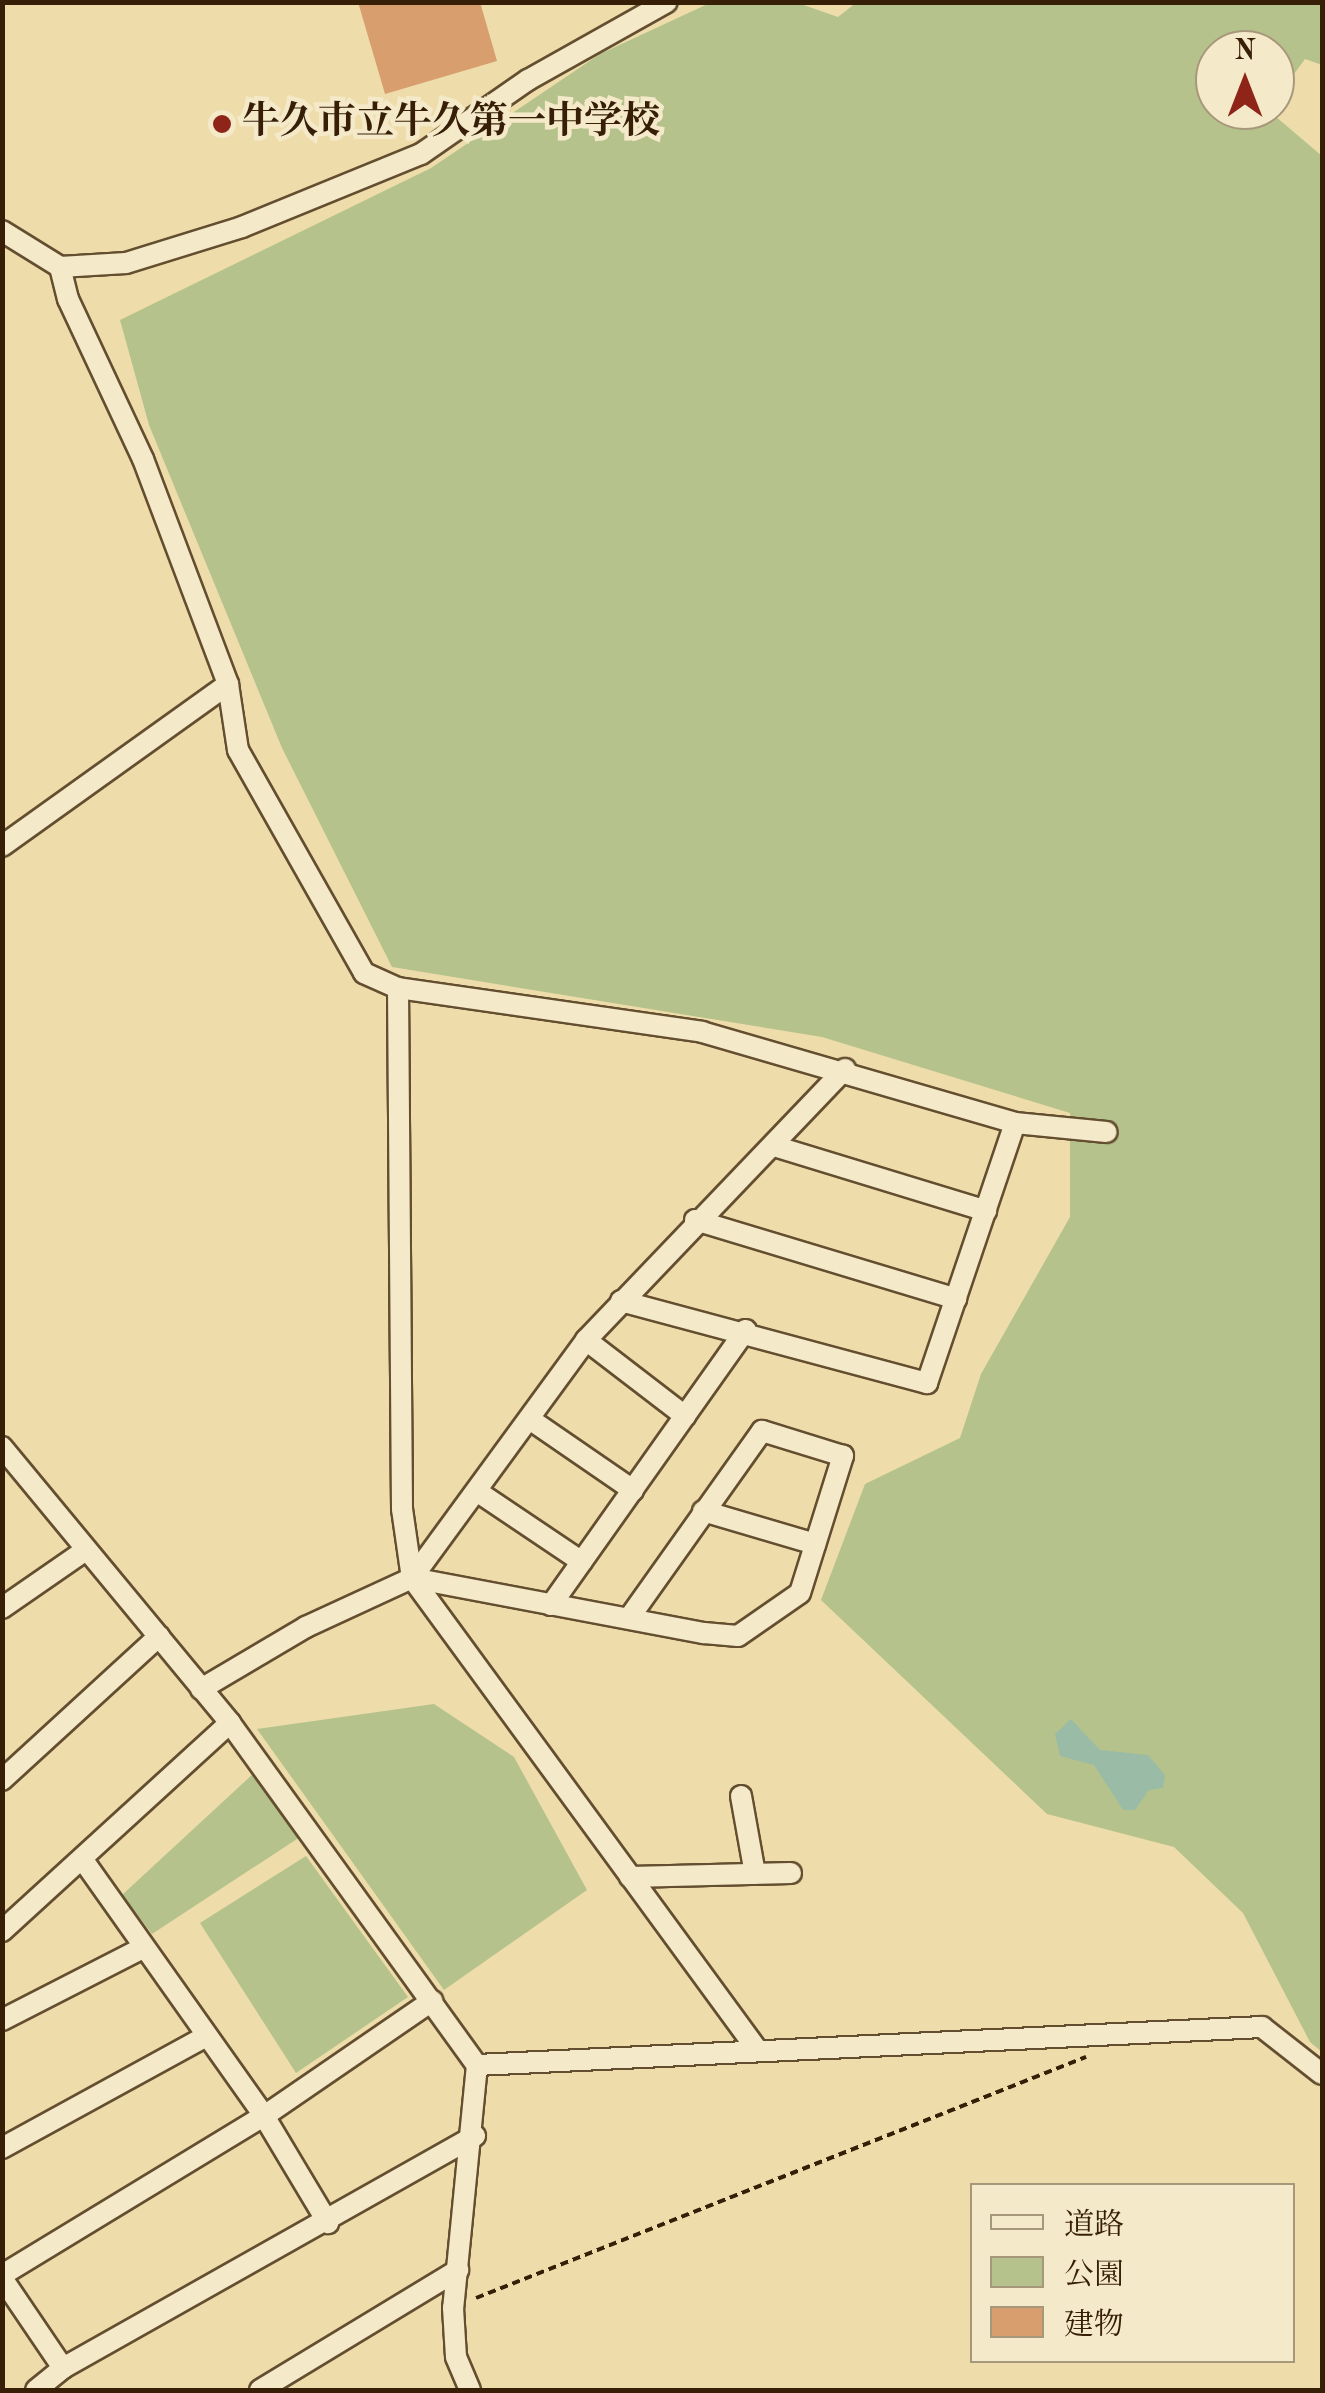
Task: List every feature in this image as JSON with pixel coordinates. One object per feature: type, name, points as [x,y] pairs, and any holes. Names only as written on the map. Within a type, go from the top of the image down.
[{"type":"street","points":[[2,231],[60,267],[126,263],[242,227],[421,154],[528,80],[667,2]]},
{"type":"street","points":[[60,267],[68,299],[143,459],[228,684],[238,750],[289,849],[364,974],[398,988],[702,1032],[845,1069],[1015,1124],[1107,1132]]},
{"type":"street","points":[[2,846],[228,684]]},
{"type":"street","points":[[398,988],[402,1490],[412,1578],[758,2051]]},
{"type":"street","points":[[201,1689],[306,1627],[412,1578],[586,1340],[695,1220],[774,1146],[845,1069]]},
{"type":"street","points":[[621,1300],[746,1330],[927,1383],[1015,1124]]},
{"type":"street","points":[[774,1146],[986,1210]]},
{"type":"street","points":[[695,1220],[956,1299]]},
{"type":"street","points":[[551,1605],[746,1330]]},
{"type":"street","points":[[586,1340],[686,1416]]},
{"type":"street","points":[[531,1420],[633,1490]]},
{"type":"street","points":[[412,1578],[551,1605],[738,1636],[800,1592],[843,1456],[762,1430],[630,1618]]},
{"type":"street","points":[[2,1447],[11,1476],[84,1552],[110,1572],[230,1722],[477,2065],[475,2136],[453,2308],[456,2357],[470,2390]]},
{"type":"street","points":[[478,1492],[582,1562]]},
{"type":"street","points":[[702,1511],[815,1544]]},
{"type":"street","points":[[2,1608],[84,1552]]},
{"type":"street","points":[[2,1780],[158,1636]]},
{"type":"street","points":[[2,1931],[230,1722]]},
{"type":"street","points":[[741,1796],[755,1874]]},
{"type":"street","points":[[83,1860],[203,2038],[264,2116],[328,2223]]},
{"type":"street","points":[[630,1877],[791,1873]]},
{"type":"street","points":[[2,2020],[143,1948]]},
{"type":"street","points":[[64,2368],[2,2276],[264,2116],[432,2001]]},
{"type":"street","points":[[477,2065],[1262,2028],[1322,2074]]},
{"type":"street","points":[[2,2148],[203,2038]]},
{"type":"street","points":[[36,2390],[64,2368],[328,2223],[475,2136]]},
{"type":"street","points":[[260,2390],[458,2270]]},
{"type":"path","points":[[453,2308],[1100,2051]]},
{"type":"green space","points":[[712,2],[798,3],[838,17],[857,2],[1322,3],[1322,65],[1305,59],[1295,73],[1295,30],[1195,30],[1195,130],[1291,130],[1322,156],[1322,2052],[1310,2042],[1243,1913],[1174,1847],[1047,1814],[821,1600],[865,1484],[960,1438],[981,1374],[1070,1217],[1070,1113],[822,1037],[392,967],[282,748],[149,425],[120,320],[431,168],[600,54]]},
{"type":"green space","points":[[434,1704],[514,1757],[587,1890],[444,1990],[257,1729]]},
{"type":"green space","points":[[254,1773],[300,1837],[152,1934],[122,1895]]},
{"type":"green space","points":[[306,1856],[408,1997],[296,2073],[200,1923]]},
{"type":"shaded area","points":[[1071,1719],[1100,1750],[1148,1755],[1165,1775],[1163,1788],[1149,1790],[1135,1810],[1123,1810],[1094,1765],[1060,1756],[1055,1734]]},
{"type":"building","points":[[358,2],[480,2],[497,61],[385,94]]},
{"type":"place","name":"牛久市立牛久第一中学校","points":[[222,124]]}]
